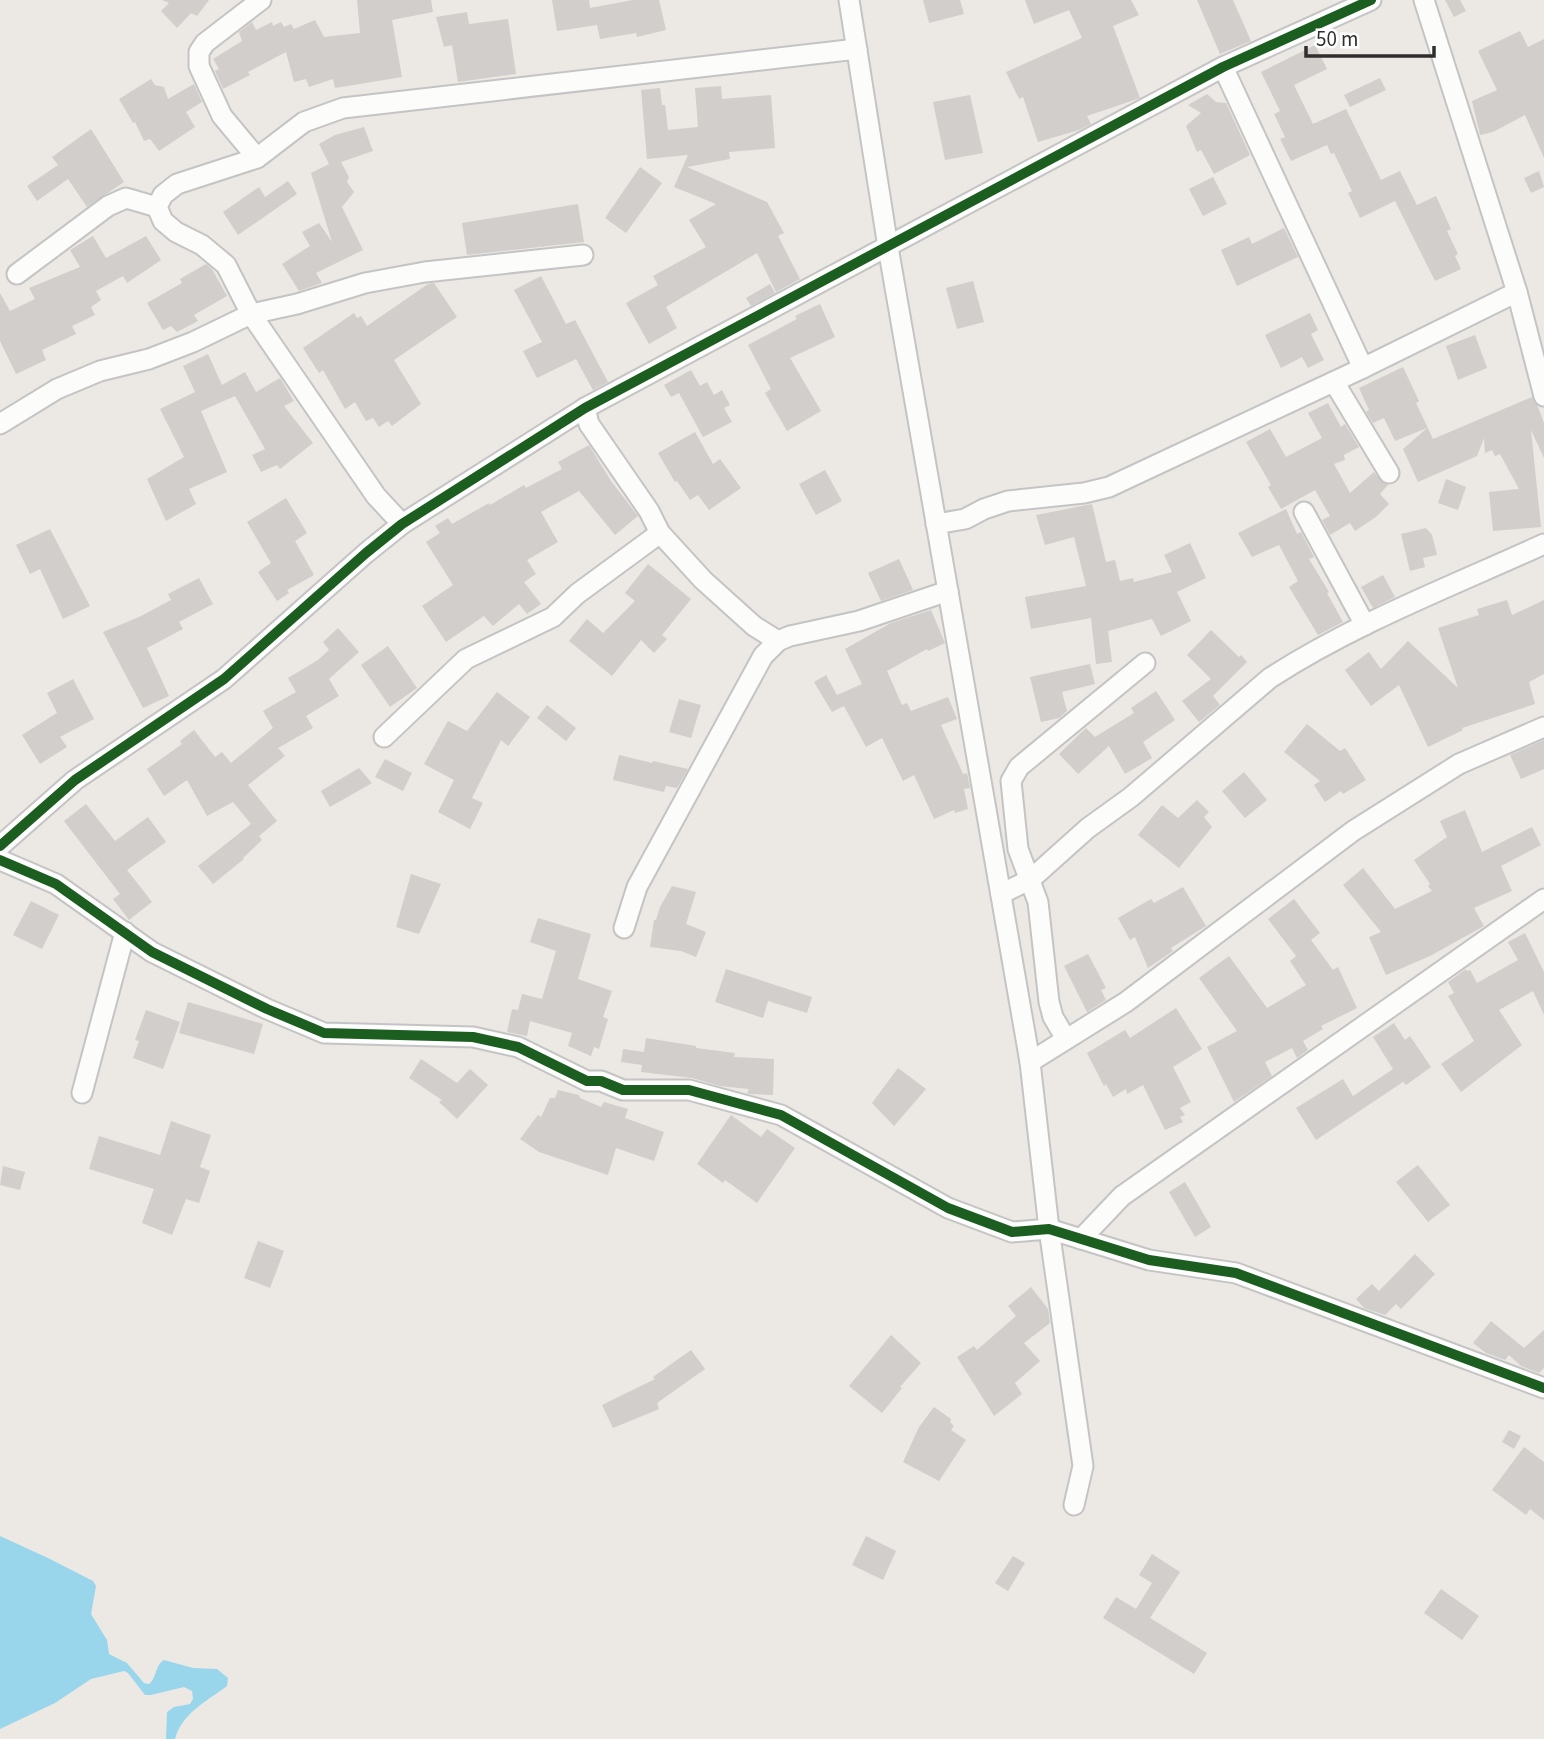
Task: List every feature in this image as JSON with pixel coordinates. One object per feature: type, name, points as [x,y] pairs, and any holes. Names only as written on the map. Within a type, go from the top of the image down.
[{"type":"street","points":[[257,158],[222,116],[200,66],[199,52],[205,43],[261,0]]},
{"type":"street","points":[[849,0],[888,247],[1030,1062],[1049,1229],[1083,1466],[1074,1505]]},
{"type":"street","points":[[0,846],[75,780],[224,679],[402,524],[585,408],[1223,67],[1371,0]]},
{"type":"street","points":[[1424,0],[1517,292],[1544,396]]},
{"type":"street","points":[[402,524],[376,495],[251,314],[226,265],[202,245],[176,232],[163,221],[157,207],[163,195],[177,184],[257,158],[304,122],[343,108],[857,49]]},
{"type":"street","points":[[1223,67],[1363,368]]},
{"type":"street","points":[[17,274],[108,206],[126,198],[157,207]]},
{"type":"street","points":[[0,424],[57,389],[100,371],[160,355],[251,314],[297,304],[365,283],[583,255]]},
{"type":"street","points":[[936,524],[965,519],[1008,500],[1084,493],[1109,487],[1334,382],[1517,292]]},
{"type":"street","points":[[1334,382],[1389,473]]},
{"type":"street","points":[[585,408],[589,424],[649,511],[660,533],[713,589],[754,626],[778,641]]},
{"type":"street","points":[[1304,512],[1366,625]]},
{"type":"street","points":[[384,737],[466,659],[553,617],[577,594],[660,533]]},
{"type":"street","points":[[1001,894],[1031,879],[1088,828],[1141,789],[1270,678],[1366,625],[1544,544]]},
{"type":"street","points":[[624,928],[637,887],[763,656],[778,641],[790,636],[859,621],[948,591]]},
{"type":"street","points":[[1066,1039],[1053,1017],[1049,1002],[1038,902],[1018,849],[1011,781],[1018,767],[1145,663]]},
{"type":"street","points":[[1030,1062],[1126,1002],[1353,831],[1459,764],[1544,727]]},
{"type":"street","points":[[0,860],[56,884],[152,952],[267,1009],[324,1033],[473,1037],[518,1047],[587,1081],[601,1081],[623,1090],[689,1090],[781,1115],[948,1208],[1012,1232],[1049,1229],[1149,1260],[1236,1273],[1544,1388]]},
{"type":"street","points":[[1081,1239],[1122,1196],[1544,899]]},
{"type":"street","points":[[82,1093],[125,932]]},
{"type":"water","points":[[0,1536],[93,1581],[96,1586],[91,1614],[107,1640],[109,1654],[127,1663],[144,1683],[149,1684],[152,1681],[164,1660],[193,1668],[217,1669],[228,1678],[227,1686],[189,1715],[175,1739],[166,1739],[167,1712],[174,1707],[190,1704],[193,1699],[192,1691],[184,1687],[145,1695],[124,1671],[91,1679],[55,1703],[0,1729]]},
{"type":"building","points":[[162,0],[209,0],[197,16],[191,13],[177,28],[161,11],[169,3]]},
{"type":"building","points":[[357,0],[431,0],[433,12],[392,20],[402,77],[335,88],[333,79],[309,87],[306,79],[294,82],[286,52],[223,89],[215,71],[219,69],[213,59],[242,41],[239,32],[252,22],[256,30],[272,22],[273,26],[281,22],[284,27],[291,24],[294,29],[315,20],[324,37],[360,33]]},
{"type":"building","points":[[552,0],[589,0],[590,8],[633,0],[659,0],[666,30],[637,37],[636,33],[600,39],[597,25],[557,31]]},
{"type":"building","points":[[923,0],[960,0],[964,14],[929,23]]},
{"type":"building","points":[[1025,0],[1131,0],[1139,15],[1113,26],[1140,98],[1087,116],[1091,124],[1079,130],[1038,142],[1023,97],[1019,99],[1006,72],[1082,38],[1069,10],[1034,24]]},
{"type":"building","points":[[1197,0],[1233,0],[1251,41],[1220,54]]},
{"type":"building","points":[[1445,0],[1460,0],[1466,11],[1454,17]]},
{"type":"building","points":[[467,12],[469,24],[508,19],[516,74],[458,82],[452,45],[444,47],[436,17]]},
{"type":"building","points":[[1520,31],[1528,47],[1544,39],[1544,158],[1525,115],[1493,132],[1480,135],[1472,101],[1497,90],[1478,51]]},
{"type":"building","points":[[1315,45],[1327,69],[1294,85],[1313,124],[1346,109],[1381,180],[1400,171],[1417,205],[1436,196],[1451,229],[1447,231],[1458,254],[1455,256],[1461,269],[1435,281],[1395,201],[1360,218],[1348,193],[1352,191],[1334,153],[1331,154],[1327,145],[1291,161],[1280,139],[1285,137],[1274,114],[1280,111],[1261,72]]},
{"type":"building","points":[[1380,78],[1386,90],[1350,107],[1344,95]]},
{"type":"building","points":[[151,79],[155,85],[164,87],[168,99],[194,84],[202,102],[186,112],[195,127],[159,151],[150,139],[144,141],[119,99]]},
{"type":"building","points":[[721,86],[722,99],[771,95],[775,148],[729,152],[730,159],[687,167],[767,202],[784,233],[778,236],[800,279],[776,292],[757,253],[666,307],[677,328],[649,344],[626,303],[658,285],[653,276],[706,247],[689,220],[716,204],[674,187],[688,155],[647,159],[641,90],[660,88],[668,130],[698,127],[695,88]]},
{"type":"building","points":[[1207,94],[1216,102],[1226,103],[1250,155],[1214,174],[1201,150],[1197,152],[1186,126],[1201,113],[1188,105]]},
{"type":"building","points":[[970,95],[983,153],[945,160],[933,102]]},
{"type":"building","points":[[364,127],[373,151],[341,162],[349,177],[347,182],[354,192],[342,207],[363,250],[316,273],[322,283],[299,291],[282,264],[310,246],[302,232],[319,223],[332,242],[311,173],[329,164],[319,144],[335,135]]},
{"type":"building","points":[[91,129],[124,182],[87,207],[68,179],[37,201],[27,186],[58,165],[52,157]]},
{"type":"building","points":[[640,167],[662,183],[626,233],[605,218]]},
{"type":"building","points":[[1539,171],[1544,187],[1531,193],[1524,178]]},
{"type":"building","points":[[1213,177],[1227,204],[1203,216],[1189,189]]},
{"type":"building","points":[[288,181],[297,194],[238,235],[223,212],[259,187],[265,197]]},
{"type":"building","points":[[578,204],[584,242],[467,255],[462,223]]},
{"type":"building","points":[[1284,228],[1298,257],[1237,286],[1221,250],[1249,237],[1252,244]]},
{"type":"building","points":[[93,236],[106,258],[146,236],[161,260],[127,283],[123,276],[96,291],[101,300],[91,307],[95,315],[72,326],[76,334],[42,350],[46,360],[16,374],[0,341],[0,293],[10,311],[35,299],[29,288],[80,267],[70,250]]},
{"type":"building","points":[[206,264],[212,269],[227,296],[194,315],[198,321],[177,332],[171,326],[163,330],[147,303],[182,283],[180,279]]},
{"type":"building","points":[[541,276],[566,324],[575,320],[608,382],[593,390],[576,359],[537,378],[523,351],[542,342],[514,290]]},
{"type":"building","points":[[973,281],[984,322],[957,329],[946,288]]},
{"type":"building","points":[[434,283],[457,317],[394,360],[421,404],[392,426],[388,421],[379,427],[373,418],[366,421],[355,402],[345,409],[323,370],[319,373],[303,348],[354,313],[357,318],[361,316],[367,326],[428,284]]},
{"type":"building","points":[[770,284],[775,293],[751,306],[746,298]]},
{"type":"building","points":[[820,304],[835,337],[790,358],[821,411],[787,431],[765,393],[771,389],[748,345]]},
{"type":"building","points":[[1310,313],[1318,330],[1311,334],[1324,360],[1308,368],[1302,357],[1281,368],[1265,335]]},
{"type":"building","points":[[1475,335],[1487,368],[1458,380],[1446,346]]},
{"type":"building","points":[[208,354],[222,385],[245,372],[256,392],[280,378],[294,401],[284,406],[313,443],[280,469],[277,465],[261,472],[252,455],[265,449],[235,396],[201,411],[227,472],[189,489],[196,504],[166,521],[147,479],[184,457],[160,409],[195,392],[183,366]]},
{"type":"building","points":[[1403,367],[1433,439],[1532,397],[1544,423],[1544,458],[1531,430],[1541,527],[1493,531],[1489,492],[1519,489],[1500,454],[1495,456],[1492,450],[1485,453],[1484,438],[1477,456],[1418,482],[1403,449],[1427,428],[1395,441],[1384,418],[1373,423],[1366,412],[1369,410],[1359,388]]},
{"type":"building","points":[[691,370],[700,386],[707,382],[714,395],[722,390],[730,405],[724,408],[732,422],[703,437],[679,393],[671,397],[664,385]]},
{"type":"building","points":[[1328,403],[1341,427],[1345,424],[1359,447],[1344,455],[1345,460],[1334,464],[1350,493],[1374,472],[1388,485],[1380,494],[1389,504],[1355,531],[1350,523],[1330,535],[1322,520],[1330,516],[1315,490],[1281,509],[1268,487],[1271,485],[1246,442],[1270,429],[1286,457],[1322,438],[1308,413]]},
{"type":"building","points":[[695,432],[713,464],[720,459],[741,488],[709,510],[698,495],[690,500],[677,481],[675,482],[658,453]]},
{"type":"building","points":[[589,445],[611,481],[638,516],[615,535],[579,491],[541,512],[558,542],[527,560],[536,574],[524,582],[541,604],[527,614],[519,604],[493,626],[484,616],[446,642],[422,606],[453,585],[426,542],[440,533],[435,526],[448,518],[452,524],[524,485],[526,488],[562,469],[558,462]]},
{"type":"building","points":[[825,470],[842,501],[816,515],[799,484]]},
{"type":"building","points":[[1446,479],[1466,487],[1458,510],[1438,503]]},
{"type":"building","points":[[286,498],[307,533],[295,541],[314,575],[287,590],[289,593],[277,601],[258,572],[271,563],[247,522]]},
{"type":"building","points":[[1092,504],[1106,562],[1115,560],[1120,581],[1133,578],[1134,582],[1172,572],[1164,555],[1190,543],[1206,578],[1177,592],[1191,621],[1161,636],[1152,619],[1108,631],[1112,662],[1096,664],[1091,618],[1031,629],[1025,597],[1086,586],[1074,537],[1045,545],[1036,515]]},
{"type":"building","points":[[1286,509],[1297,534],[1301,532],[1314,557],[1309,559],[1343,622],[1318,635],[1289,587],[1298,581],[1279,545],[1252,557],[1238,533]]},
{"type":"building","points":[[1426,528],[1432,535],[1437,555],[1423,558],[1425,567],[1410,571],[1401,534]]},
{"type":"building","points":[[50,529],[90,606],[63,619],[40,569],[30,574],[16,545]]},
{"type":"building","points":[[899,559],[913,590],[881,601],[868,573]]},
{"type":"building","points":[[648,564],[691,599],[662,635],[667,639],[654,653],[641,640],[612,676],[569,641],[587,619],[603,633],[635,601],[625,593]]},
{"type":"building","points":[[1383,575],[1395,597],[1373,608],[1361,587]]},
{"type":"building","points":[[199,578],[213,604],[179,622],[183,629],[147,648],[169,696],[143,708],[103,632],[171,600],[168,594]]},
{"type":"building","points":[[1507,600],[1512,615],[1544,600],[1544,674],[1529,682],[1535,704],[1462,728],[1463,730],[1428,747],[1399,685],[1371,706],[1345,670],[1369,652],[1381,669],[1408,641],[1458,688],[1438,628],[1479,615],[1477,609]]},
{"type":"building","points":[[931,610],[945,643],[928,651],[927,649],[887,671],[902,705],[907,703],[911,711],[948,697],[957,719],[941,725],[963,774],[967,773],[970,788],[964,789],[968,809],[955,813],[954,810],[934,819],[914,775],[903,781],[882,738],[866,747],[844,706],[832,712],[814,682],[826,675],[837,695],[862,684],[845,649],[891,623]]},
{"type":"building","points":[[338,628],[359,652],[329,679],[339,696],[306,716],[313,728],[278,748],[285,756],[248,785],[277,821],[259,836],[262,840],[244,859],[213,884],[198,866],[251,824],[233,802],[207,816],[187,780],[164,796],[147,769],[182,744],[180,741],[194,730],[215,757],[222,752],[231,763],[273,728],[263,711],[296,692],[288,678],[329,650],[323,642]]},
{"type":"building","points":[[1211,630],[1247,662],[1213,696],[1220,705],[1199,722],[1182,701],[1211,679],[1187,655]]},
{"type":"building","points":[[388,646],[417,688],[390,707],[361,665]]},
{"type":"building","points":[[1090,664],[1095,684],[1062,692],[1067,711],[1059,718],[1041,722],[1030,677]]},
{"type":"building","points":[[73,679],[94,719],[60,737],[67,747],[40,764],[22,735],[57,713],[47,693]]},
{"type":"building","points":[[1156,691],[1175,720],[1143,742],[1152,758],[1125,774],[1109,746],[1078,774],[1059,754],[1086,728],[1095,737],[1134,713],[1131,708]]},
{"type":"building","points":[[497,692],[530,717],[508,746],[501,740],[472,798],[483,803],[470,829],[438,812],[454,780],[424,764],[448,721],[467,731]]},
{"type":"building","points":[[679,699],[701,705],[691,738],[669,732]]},
{"type":"building","points":[[547,705],[576,728],[566,741],[537,718]]},
{"type":"building","points":[[1307,724],[1340,751],[1345,748],[1366,780],[1343,794],[1341,791],[1325,802],[1314,785],[1320,781],[1284,752]]},
{"type":"building","points":[[1544,740],[1544,769],[1521,779],[1510,755]]},
{"type":"building","points":[[619,755],[688,769],[677,788],[666,786],[664,792],[613,780]]},
{"type":"building","points":[[385,759],[412,773],[403,791],[375,777]]},
{"type":"building","points":[[359,768],[372,783],[330,807],[321,791]]},
{"type":"building","points":[[1244,772],[1267,800],[1245,818],[1222,791]]},
{"type":"building","points":[[1197,800],[1209,812],[1204,817],[1212,827],[1179,868],[1138,835],[1162,805],[1178,818]]},
{"type":"building","points":[[86,804],[115,841],[148,817],[166,842],[127,870],[152,902],[129,920],[113,899],[120,894],[64,821]]},
{"type":"building","points":[[1465,810],[1482,852],[1532,827],[1541,845],[1501,866],[1512,891],[1474,908],[1484,926],[1430,956],[1386,975],[1369,937],[1381,932],[1343,885],[1363,868],[1395,909],[1432,891],[1414,860],[1447,837],[1440,821]]},
{"type":"building","points":[[411,874],[441,884],[419,934],[396,927]]},
{"type":"building","points":[[672,886],[696,892],[686,924],[706,932],[696,957],[681,951],[650,947],[654,920]]},
{"type":"building","points":[[1183,887],[1206,926],[1171,948],[1173,951],[1148,968],[1135,937],[1130,940],[1118,918],[1151,899],[1154,903]]},
{"type":"building","points":[[1294,899],[1320,933],[1311,940],[1333,970],[1338,967],[1357,1008],[1321,1026],[1323,1029],[1303,1041],[1308,1050],[1297,1058],[1292,1048],[1265,1062],[1272,1076],[1234,1102],[1207,1047],[1237,1031],[1199,978],[1229,956],[1267,1008],[1306,985],[1290,961],[1296,956],[1268,919]]},
{"type":"building","points":[[31,901],[59,915],[42,949],[13,935]]},
{"type":"building","points":[[538,918],[591,934],[578,979],[612,991],[603,1017],[608,1019],[599,1049],[594,1047],[591,1056],[568,1046],[572,1033],[530,1021],[527,1036],[507,1032],[512,1009],[518,1010],[522,994],[542,999],[556,951],[530,942]]},
{"type":"building","points":[[1525,933],[1544,972],[1544,1015],[1533,991],[1499,1010],[1522,1045],[1461,1092],[1441,1064],[1474,1041],[1448,996],[1454,993],[1448,982],[1466,969],[1470,970],[1477,983],[1518,960],[1508,942]]},
{"type":"building","points":[[1088,954],[1106,988],[1101,990],[1106,1000],[1087,1012],[1064,966]]},
{"type":"building","points":[[726,969],[812,997],[807,1013],[768,1001],[763,1018],[715,1002]]},
{"type":"building","points":[[188,1002],[263,1024],[254,1054],[179,1033]]},
{"type":"building","points":[[1176,1008],[1202,1049],[1173,1067],[1191,1102],[1180,1108],[1185,1115],[1180,1117],[1183,1122],[1165,1130],[1143,1085],[1127,1094],[1126,1089],[1113,1097],[1106,1084],[1104,1086],[1087,1053],[1125,1030],[1130,1038]]},
{"type":"building","points":[[146,1010],[180,1022],[163,1069],[133,1058],[139,1041],[135,1040]]},
{"type":"building","points":[[1394,1023],[1405,1040],[1410,1036],[1431,1067],[1406,1085],[1403,1082],[1316,1140],[1296,1108],[1343,1079],[1353,1096],[1393,1069],[1373,1037]]},
{"type":"building","points":[[646,1038],[735,1053],[734,1057],[774,1059],[773,1095],[750,1094],[747,1093],[749,1089],[641,1072],[642,1065],[621,1062],[623,1049],[644,1052]]},
{"type":"building","points":[[421,1059],[457,1083],[470,1069],[488,1085],[457,1119],[439,1102],[442,1100],[409,1078]]},
{"type":"building","points":[[898,1068],[926,1089],[894,1126],[872,1103]]},
{"type":"building","points":[[558,1090],[579,1095],[580,1098],[601,1107],[604,1102],[628,1109],[625,1118],[664,1132],[654,1161],[616,1148],[608,1175],[539,1152],[520,1139],[538,1115],[541,1117],[550,1098],[555,1098]]},
{"type":"building","points":[[731,1115],[761,1137],[767,1129],[795,1148],[757,1203],[697,1164]]},
{"type":"building","points":[[171,1121],[211,1135],[200,1167],[210,1171],[199,1203],[186,1199],[172,1235],[142,1223],[154,1189],[89,1169],[99,1136],[160,1155]]},
{"type":"building","points":[[1418,1165],[1450,1205],[1428,1222],[1396,1182]]},
{"type":"building","points":[[3,1166],[25,1172],[20,1190],[0,1185]]},
{"type":"building","points":[[1185,1182],[1211,1227],[1195,1237],[1169,1192]]},
{"type":"building","points":[[258,1241],[284,1251],[270,1288],[244,1278]]},
{"type":"building","points":[[1415,1254],[1435,1274],[1401,1309],[1396,1304],[1385,1315],[1364,1308],[1356,1299],[1372,1284],[1379,1291]]},
{"type":"building","points":[[1031,1287],[1048,1309],[1050,1323],[1024,1343],[1040,1361],[1015,1383],[1022,1394],[994,1416],[957,1357],[974,1346],[977,1350],[1016,1316],[1008,1306]]},
{"type":"building","points":[[1491,1321],[1524,1348],[1544,1330],[1544,1368],[1539,1373],[1521,1366],[1509,1355],[1505,1360],[1486,1353],[1473,1343]]},
{"type":"building","points":[[891,1335],[921,1363],[882,1413],[849,1386]]},
{"type":"building","points":[[691,1350],[705,1369],[657,1403],[659,1409],[613,1428],[602,1405],[655,1379],[653,1377]]},
{"type":"building","points":[[934,1407],[951,1419],[950,1422],[954,1426],[951,1430],[966,1440],[939,1481],[903,1462],[919,1427]]},
{"type":"building","points":[[1509,1430],[1521,1436],[1514,1449],[1502,1442]]},
{"type":"building","points":[[1524,1447],[1544,1462],[1544,1520],[1530,1509],[1526,1515],[1492,1490]]},
{"type":"building","points":[[866,1536],[896,1551],[883,1580],[852,1565]]},
{"type":"building","points":[[1152,1554],[1180,1572],[1150,1618],[1207,1653],[1194,1674],[1103,1618],[1116,1597],[1136,1609],[1152,1583],[1139,1575]]},
{"type":"building","points":[[1013,1556],[1025,1563],[1008,1591],[995,1583]]},
{"type":"building","points":[[1441,1589],[1479,1616],[1462,1640],[1424,1613]]},
{"type":"cycle path","points":[[0,846],[75,780],[224,679],[402,524],[585,408],[1223,67],[1371,0]]},
{"type":"cycle path","points":[[0,860],[56,884],[152,952],[267,1009],[324,1033],[473,1037],[518,1047],[587,1081],[601,1081],[623,1090],[689,1090],[781,1115],[948,1208],[1012,1232],[1049,1229],[1149,1260],[1236,1273],[1544,1388]]}]
